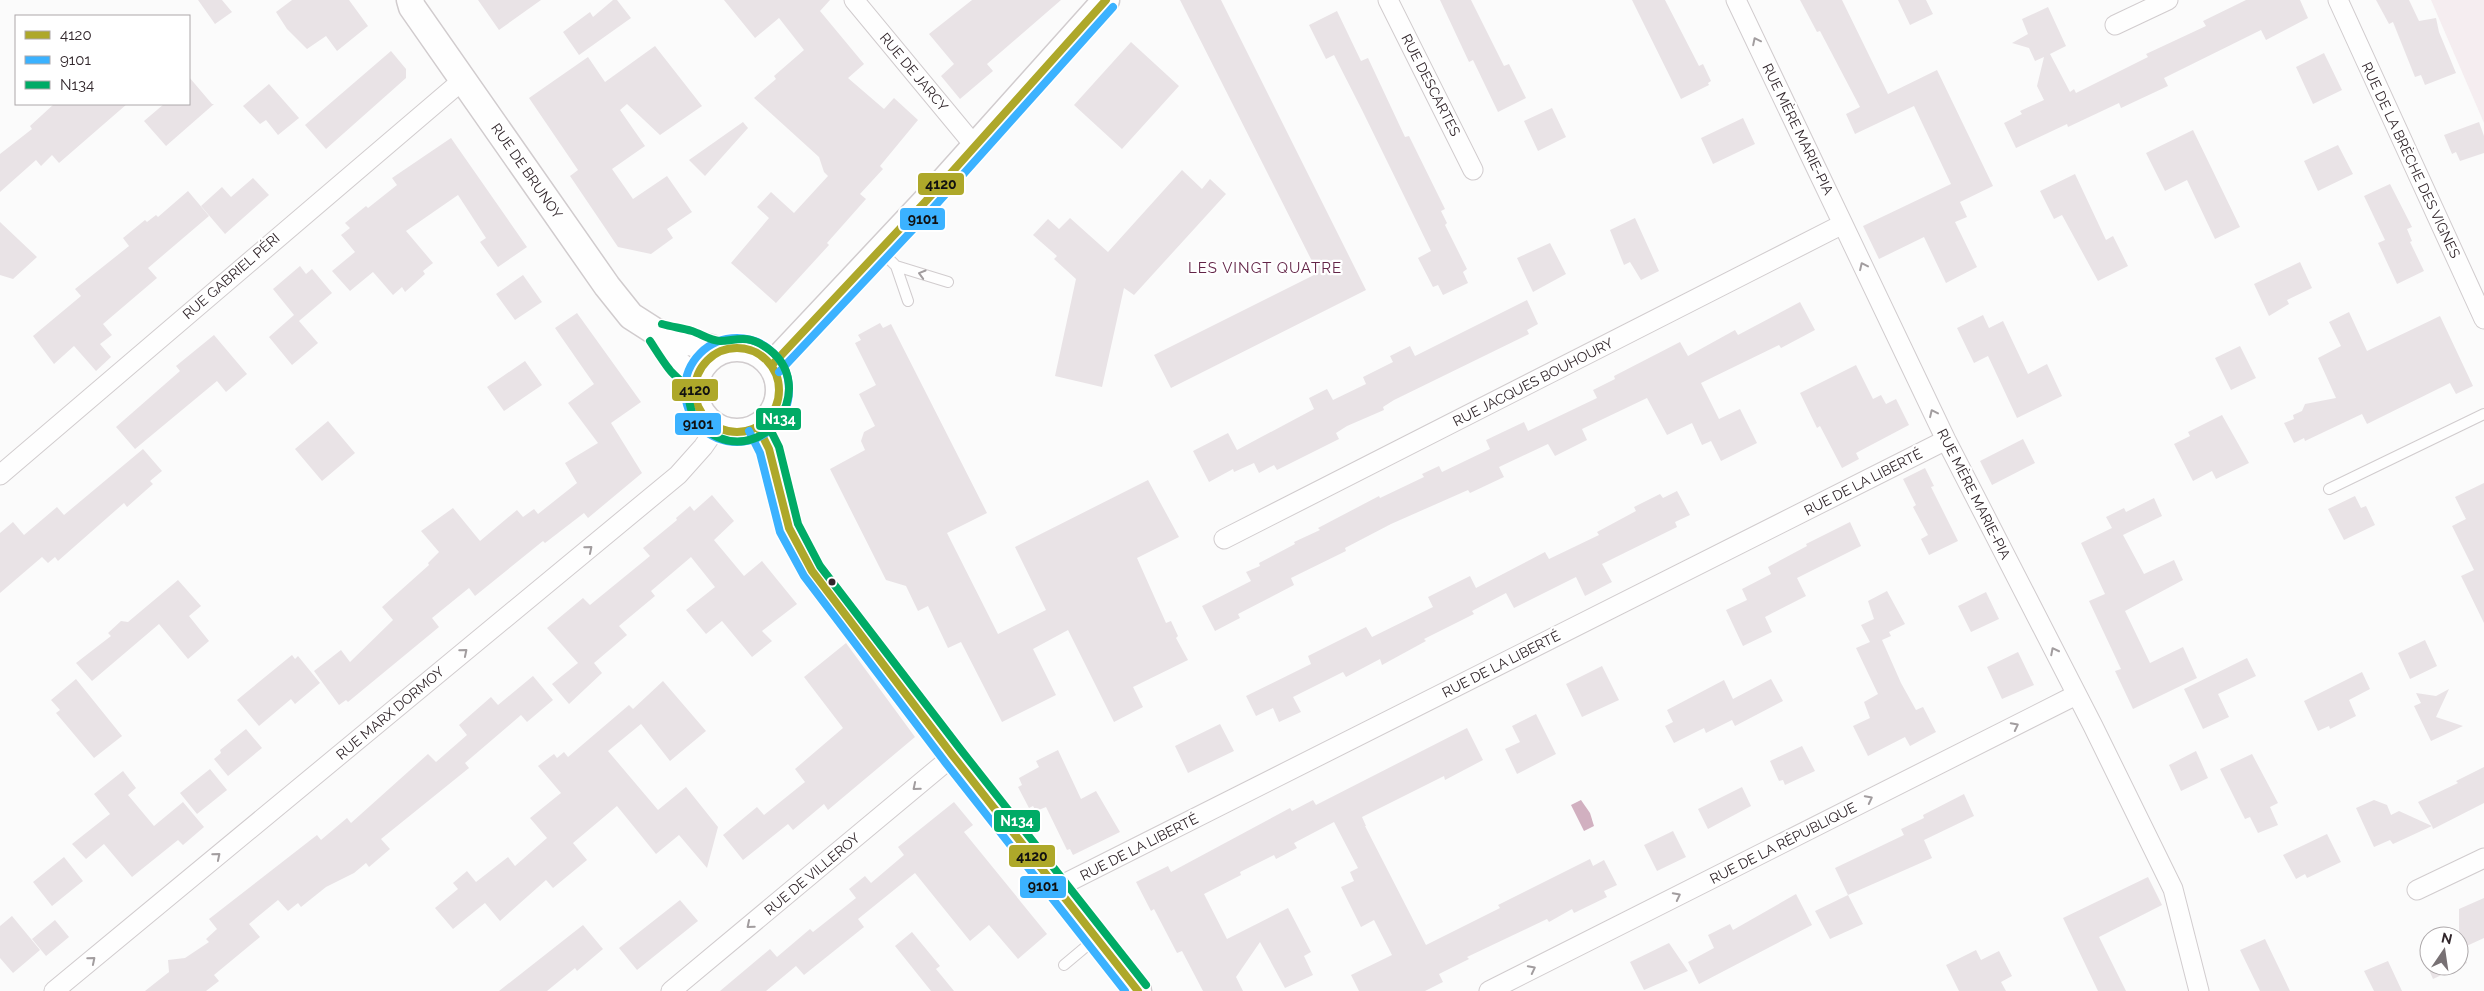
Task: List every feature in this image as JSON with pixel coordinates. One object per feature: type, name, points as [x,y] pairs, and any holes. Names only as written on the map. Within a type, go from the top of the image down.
[{"type":"main road","name":"RUE DE BRUNOY","points":[[410,0],[418,15],[607,286],[631,316],[656,332],[720,351]]},
{"type":"main road","points":[[772,366],[888,258],[974,145],[1106,0]]},
{"type":"main road","name":"RUE DE BRUNOY","points":[[656,332],[676,362],[695,382]]},
{"type":"main road","points":[[734,348],[749,349],[762,355],[772,366],[778,378],[780,392],[776,406],[769,418],[758,426],[744,431],[730,431],[717,427],[706,418],[699,408],[695,395],[695,382],[704,364],[720,351],[734,348]]},
{"type":"main road","points":[[758,426],[769,449],[789,528],[812,570],[1134,990]]},
{"type":"street","name":"RUE DE JARCY","points":[[854,0],[974,145]]},
{"type":"street","name":"RUE DESCARTES","points":[[1388,0],[1473,170]]},
{"type":"street","name":"RUE MÈRE MARIE-PIA","points":[[1736,0],[1946,440],[2174,889],[2199,991]]},
{"type":"street","points":[[2115,25],[2168,0]]},
{"type":"street","name":"RUE DE LA BRÈCHE DES VIGNES","points":[[2338,0],[2484,319]]},
{"type":"street","name":"RUE GABRIEL PÉRI","points":[[0,475],[464,79]]},
{"type":"street","name":"RUE JACQUES BOUHOURY","points":[[1224,539],[1843,224]]},
{"type":"street","name":"RUE MARX DORMOY","points":[[54,991],[678,475],[703,447],[717,427]]},
{"type":"street","name":"RUE DE LA LIBERTÉ","points":[[1056,888],[1946,440]]},
{"type":"street","name":"RUE DE LA RÉPUBLIQUE","points":[[1489,991],[2076,695]]},
{"type":"street","name":"RUE DE VILLEROY","points":[[670,991],[953,756]]},
{"type":"street","points":[[2417,890],[2484,858]]},
{"type":"lane","points":[[888,258],[948,282]]},
{"type":"lane","points":[[888,258],[908,301]]},
{"type":"lane","points":[[2329,489],[2484,414]]},
{"type":"lane","points":[[1064,965],[1095,939]]},
{"type":"shaded area","points":[[2431,0],[2484,0],[2484,123]]},
{"type":"shaded area","points":[[1581,800],[1590,813],[1594,826],[1584,831],[1571,805]]},
{"type":"building","points":[[198,0],[222,0],[232,12],[215,24]]},
{"type":"building","points":[[292,0],[349,0],[368,26],[337,51],[326,36],[307,49],[287,29],[276,12]]},
{"type":"building","points":[[478,0],[541,0],[499,30]]},
{"type":"building","points":[[613,0],[617,0],[631,18],[579,55],[563,32],[590,12],[593,17]]},
{"type":"building","points":[[724,0],[830,0],[820,11],[864,64],[848,78],[884,109],[894,98],[918,120],[880,166],[883,169],[860,194],[866,199],[827,243],[829,245],[776,303],[731,263],[769,218],[757,207],[771,192],[794,213],[828,176],[824,172],[819,157],[754,98],[776,79],[774,76],[804,50],[779,18],[755,38]]},
{"type":"building","points":[[972,0],[1061,0],[987,64],[993,71],[960,99],[941,76],[954,64],[929,34]]},
{"type":"building","points":[[1180,0],[1221,0],[1366,290],[1171,388],[1154,355],[1318,273]]},
{"type":"building","points":[[1440,0],[1471,0],[1504,66],[1509,64],[1526,98],[1498,112],[1473,60],[1469,62]]},
{"type":"building","points":[[1632,0],[1665,0],[1699,66],[1703,64],[1711,81],[1708,83],[1709,85],[1681,99]]},
{"type":"building","points":[[1800,0],[1842,0],[1888,94],[1937,70],[1993,186],[1960,202],[1967,217],[1955,222],[1977,267],[1946,283],[1924,237],[1879,259],[1863,226],[1951,184],[1914,106],[1855,134],[1846,114],[1860,107],[1820,31],[1817,32]]},
{"type":"building","points":[[1898,0],[1926,0],[1933,14],[1910,25]]},
{"type":"building","points":[[2246,0],[2300,0],[2308,18],[2266,40],[2261,30],[2164,78],[2168,86],[2121,108],[2119,103],[2068,127],[2067,124],[2016,148],[2004,123],[2022,114],[2020,111],[2044,100],[2037,86],[2044,57],[2035,61],[2029,48],[2012,43],[2028,34],[2022,19],[2048,7],[2066,46],[2050,54],[2070,92],[2074,89],[2076,93],[2148,57],[2146,54],[2206,26],[2203,21]]},
{"type":"building","points":[[2376,0],[2409,0],[2419,21],[2436,18],[2439,32],[2456,73],[2425,85],[2421,75],[2415,77],[2393,22],[2389,24]]},
{"type":"building","points":[[1337,11],[1361,61],[1368,58],[1405,137],[1409,136],[1445,209],[1441,211],[1447,223],[1445,225],[1467,269],[1463,272],[1468,283],[1443,295],[1438,285],[1433,287],[1418,258],[1431,251],[1362,110],[1334,55],[1326,59],[1309,25]]},
{"type":"building","points":[[1131,42],[1179,86],[1122,149],[1074,105]]},
{"type":"building","points":[[655,46],[702,106],[660,135],[627,104],[620,110],[645,146],[612,169],[633,199],[667,176],[692,212],[667,229],[673,238],[651,254],[618,247],[570,176],[578,170],[529,98],[588,57],[605,82]]},
{"type":"building","points":[[391,51],[406,69],[406,78],[326,149],[305,125]]},
{"type":"building","points":[[2324,53],[2342,90],[2313,104],[2296,67]]},
{"type":"building","points":[[190,78],[214,104],[166,146],[144,121],[163,105],[190,105]]},
{"type":"building","points":[[269,84],[299,118],[278,135],[266,120],[260,124],[243,106]]},
{"type":"building","points":[[53,105],[126,105],[59,163],[52,155],[41,166],[36,160],[0,192],[0,154],[32,129],[30,126]]},
{"type":"building","points":[[1552,108],[1566,137],[1538,151],[1524,121]]},
{"type":"building","points":[[1743,118],[1755,144],[1713,164],[1701,138]]},
{"type":"building","points":[[743,122],[748,128],[705,176],[689,160]]},
{"type":"building","points":[[2479,122],[2484,136],[2484,153],[2460,161],[2456,152],[2452,154],[2444,135]]},
{"type":"building","points":[[2193,130],[2240,227],[2215,239],[2187,180],[2165,191],[2146,153]]},
{"type":"building","points":[[451,138],[527,247],[498,267],[480,242],[486,238],[458,195],[406,231],[433,263],[423,271],[425,274],[405,292],[402,287],[393,295],[373,272],[350,291],[332,271],[355,252],[341,235],[350,228],[345,223],[397,185],[392,178]]},
{"type":"building","points":[[2338,145],[2353,174],[2318,191],[2304,161]]},
{"type":"building","points":[[1182,170],[1202,189],[1210,179],[1226,194],[1134,295],[1124,288],[1102,387],[1055,376],[1076,279],[1054,259],[1057,256],[1033,235],[1048,219],[1059,229],[1070,218],[1108,252]]},
{"type":"building","points":[[2075,174],[2106,240],[2113,236],[2128,266],[2098,281],[2062,215],[2054,219],[2040,191]]},
{"type":"building","points":[[253,178],[269,195],[225,234],[201,206],[222,187],[231,197]]},
{"type":"building","points":[[2390,184],[2412,227],[2407,229],[2412,241],[2410,242],[2424,271],[2397,284],[2378,243],[2385,240],[2364,196]]},
{"type":"building","points":[[188,191],[209,216],[148,268],[157,278],[103,324],[112,335],[100,344],[111,357],[96,371],[74,346],[54,364],[33,336],[81,296],[75,289],[129,246],[123,238],[145,220],[147,222],[156,215],[158,217]]},
{"type":"building","points":[[1635,218],[1659,271],[1641,280],[1630,262],[1624,265],[1610,230]]},
{"type":"building","points":[[0,222],[37,257],[13,279],[0,275]]},
{"type":"building","points":[[1550,243],[1566,274],[1533,292],[1517,258]]},
{"type":"building","points":[[2300,262],[2312,288],[2287,300],[2289,304],[2269,316],[2254,284]]},
{"type":"building","points":[[300,266],[306,274],[312,269],[332,293],[299,321],[318,343],[292,365],[269,337],[294,315],[273,289]]},
{"type":"building","points":[[523,275],[542,302],[515,320],[496,294]]},
{"type":"building","points":[[1527,300],[1538,324],[1527,330],[1529,334],[1394,400],[1383,407],[1384,410],[1347,426],[1336,433],[1339,439],[1277,470],[1274,465],[1259,473],[1254,463],[1234,472],[1233,469],[1209,482],[1193,451],[1228,433],[1237,450],[1314,409],[1309,398],[1327,389],[1333,400],[1366,384],[1363,377],[1393,362],[1390,356],[1410,346],[1415,356]]},
{"type":"building","points":[[1800,302],[1815,330],[1781,348],[1779,345],[1701,383],[1719,419],[1740,409],[1757,443],[1721,461],[1711,441],[1702,445],[1692,423],[1667,435],[1647,398],[1582,429],[1587,440],[1555,456],[1548,444],[1499,467],[1504,477],[1470,493],[1468,490],[1391,524],[1345,548],[1346,551],[1291,578],[1294,585],[1238,614],[1240,618],[1215,631],[1202,606],[1251,581],[1246,572],[1260,566],[1259,563],[1295,544],[1294,542],[1320,530],[1318,528],[1379,496],[1380,498],[1424,477],[1422,474],[1439,466],[1442,472],[1490,449],[1486,440],[1524,422],[1528,431],[1597,398],[1593,390],[1615,379],[1614,376],[1680,342],[1688,356],[1735,330],[1738,335]]},
{"type":"building","points":[[2349,312],[2367,351],[2440,316],[2473,386],[2456,394],[2450,383],[2367,424],[2362,414],[2305,441],[2304,438],[2294,443],[2284,423],[2294,419],[2293,415],[2302,411],[2305,404],[2336,398],[2318,358],[2341,346],[2329,322]]},
{"type":"building","points":[[577,313],[641,402],[611,423],[642,473],[588,518],[584,513],[545,543],[543,541],[475,596],[469,588],[432,618],[439,627],[348,702],[346,700],[339,705],[314,671],[341,650],[350,662],[393,620],[382,607],[429,565],[428,563],[439,552],[421,531],[453,508],[480,541],[517,510],[523,517],[534,509],[538,514],[577,483],[565,463],[598,443],[568,403],[594,384],[555,328]]},
{"type":"building","points":[[1983,315],[1989,328],[2003,321],[2028,374],[2047,364],[2062,396],[2017,418],[1988,356],[1974,363],[1957,328]]},
{"type":"building","points":[[880,323],[883,328],[891,324],[987,513],[947,533],[998,634],[1046,610],[1015,547],[1148,480],[1179,537],[1137,558],[1166,623],[1171,621],[1178,636],[1176,638],[1188,660],[1133,687],[1143,707],[1114,722],[1068,630],[1033,649],[1056,695],[1002,722],[961,642],[948,648],[928,606],[918,611],[906,586],[886,580],[830,469],[865,450],[861,441],[864,432],[875,426],[859,394],[876,385],[855,343],[861,340],[858,335]]},
{"type":"building","points":[[214,335],[247,374],[226,392],[217,381],[135,449],[116,427],[180,371],[176,366]]},
{"type":"building","points":[[2240,346],[2256,378],[2231,390],[2215,358]]},
{"type":"building","points":[[525,361],[542,385],[504,411],[487,387]]},
{"type":"building","points":[[1856,365],[1873,399],[1881,395],[1886,404],[1896,399],[1909,425],[1856,453],[1859,459],[1842,468],[1820,426],[1817,428],[1800,393]]},
{"type":"building","points":[[2222,415],[2249,463],[2216,479],[2212,471],[2193,481],[2174,444],[2190,436],[2188,432]]},
{"type":"building","points":[[328,421],[355,453],[322,481],[295,449]]},
{"type":"building","points":[[2023,439],[2035,463],[1992,485],[1980,461]]},
{"type":"building","points":[[143,449],[162,471],[150,481],[153,484],[127,507],[124,503],[58,561],[55,557],[48,563],[42,557],[0,593],[0,533],[13,522],[24,535],[57,507],[64,515]]},
{"type":"building","points":[[1925,468],[1934,486],[1931,487],[1958,541],[1929,555],[1921,539],[1928,535],[1913,507],[1916,505],[1903,479]]},
{"type":"building","points":[[2484,483],[2484,623],[2461,576],[2474,570],[2452,526],[2466,519],[2455,497]]},
{"type":"building","points":[[1677,491],[1690,515],[1675,522],[1677,527],[1602,564],[1612,582],[1585,596],[1576,577],[1514,608],[1506,593],[1472,611],[1474,614],[1424,639],[1426,641],[1382,665],[1380,659],[1346,677],[1343,672],[1293,697],[1301,712],[1279,722],[1273,708],[1256,716],[1246,696],[1311,664],[1308,656],[1366,627],[1372,637],[1433,607],[1428,597],[1470,576],[1476,588],[1545,552],[1549,559],[1599,535],[1597,532],[1636,511],[1634,507],[1660,494],[1663,498]]},
{"type":"building","points":[[712,495],[734,521],[714,540],[744,576],[762,561],[797,604],[762,631],[772,641],[752,657],[722,621],[706,634],[686,610],[715,587],[691,557],[651,591],[655,596],[619,626],[627,635],[594,663],[602,673],[569,704],[552,684],[578,663],[547,628],[583,598],[590,605],[650,556],[643,548],[677,520],[676,518],[690,506],[694,511]]},
{"type":"building","points":[[2355,496],[2361,508],[2366,506],[2375,525],[2344,540],[2328,509]]},
{"type":"building","points":[[2154,498],[2162,516],[2123,535],[2144,574],[2174,560],[2183,580],[2125,611],[2150,663],[2183,647],[2197,678],[2133,709],[2115,671],[2121,669],[2089,601],[2105,594],[2081,543],[2112,528],[2106,517],[2124,508],[2126,512]]},
{"type":"building","points":[[1850,522],[1861,546],[1797,578],[1806,596],[1765,617],[1772,632],[1743,646],[1726,610],[1747,600],[1742,589],[1771,574],[1768,567],[1807,546],[1806,544]]},
{"type":"building","points":[[178,580],[201,606],[189,616],[209,641],[188,659],[159,624],[92,681],[76,663],[111,636],[108,633],[121,621],[128,622]]},
{"type":"building","points":[[1887,591],[1905,624],[1889,632],[1891,636],[1882,640],[1901,683],[1916,710],[1923,707],[1936,732],[1910,746],[1905,737],[1868,756],[1853,726],[1870,718],[1864,702],[1878,694],[1856,648],[1870,642],[1861,625],[1874,619],[1868,601]]},
{"type":"building","points":[[1986,592],[1999,619],[1971,632],[1958,606]]},
{"type":"building","points":[[2425,640],[2437,666],[2410,679],[2398,653]]},
{"type":"building","points":[[846,643],[915,737],[828,810],[824,804],[793,830],[788,824],[743,860],[723,835],[757,807],[764,815],[805,782],[795,769],[843,728],[804,677]]},
{"type":"building","points":[[2018,652],[2034,685],[2002,699],[1987,667]]},
{"type":"building","points":[[292,655],[295,659],[298,656],[320,683],[295,704],[291,699],[259,726],[237,700]]},
{"type":"building","points":[[2247,658],[2256,676],[2218,694],[2229,717],[2203,729],[2184,689]]},
{"type":"building","points":[[1602,666],[1619,700],[1582,717],[1566,684]]},
{"type":"building","points":[[2362,672],[2370,689],[2349,700],[2356,716],[2330,729],[2329,726],[2318,731],[2304,701]]},
{"type":"building","points":[[533,676],[553,700],[527,722],[521,715],[465,763],[469,768],[381,839],[390,849],[369,867],[366,863],[354,873],[326,887],[301,907],[298,903],[288,911],[278,900],[249,924],[260,937],[214,975],[219,981],[206,991],[145,991],[169,972],[168,960],[185,958],[209,942],[206,939],[217,929],[209,919],[317,835],[321,840],[347,818],[351,823],[428,754],[436,762],[467,735],[459,725],[491,697],[498,705]]},
{"type":"building","points":[[76,679],[122,736],[94,758],[56,713],[60,710],[51,700]]},
{"type":"building","points":[[1771,679],[1783,701],[1735,726],[1732,720],[1706,733],[1704,728],[1674,743],[1665,726],[1673,722],[1667,710],[1724,680],[1733,699]]},
{"type":"building","points":[[663,681],[706,731],[670,761],[641,724],[608,751],[658,810],[686,787],[718,827],[707,868],[679,835],[656,854],[617,806],[573,843],[587,860],[553,888],[546,880],[500,921],[485,903],[453,929],[435,908],[458,889],[453,883],[467,871],[476,882],[508,857],[515,866],[547,838],[530,818],[561,793],[538,766],[554,754],[557,758],[564,752],[568,757],[629,705],[633,709]]},
{"type":"building","points":[[2449,689],[2436,717],[2463,726],[2431,741],[2414,706],[2421,703],[2416,693],[2436,696]]},
{"type":"building","points":[[1536,714],[1556,754],[1517,774],[1505,749],[1520,742],[1512,726]]},
{"type":"building","points":[[1220,724],[1234,751],[1188,773],[1175,746]]},
{"type":"building","points":[[1467,728],[1483,760],[1445,780],[1444,776],[1362,817],[1426,945],[1500,908],[1498,905],[1590,859],[1593,866],[1604,860],[1617,885],[1604,891],[1607,897],[1574,913],[1572,909],[1549,922],[1547,919],[1467,957],[1469,959],[1439,974],[1443,982],[1425,991],[1359,991],[1351,975],[1392,955],[1374,920],[1361,927],[1341,887],[1354,881],[1350,872],[1358,868],[1334,822],[1294,843],[1297,848],[1276,859],[1274,855],[1240,872],[1241,875],[1204,894],[1227,939],[1288,908],[1311,952],[1304,956],[1313,975],[1285,988],[1260,942],[1236,977],[1243,991],[1203,991],[1182,951],[1177,953],[1154,909],[1151,911],[1136,882],[1168,866],[1171,872],[1290,808],[1292,811],[1313,800],[1316,805]]},
{"type":"building","points":[[246,729],[262,748],[228,776],[214,759],[221,753],[220,750]]},
{"type":"building","points":[[1802,746],[1815,771],[1785,785],[1783,780],[1779,781],[1770,761]]},
{"type":"building","points":[[1058,750],[1081,799],[1096,791],[1120,832],[1073,855],[1070,849],[1067,850],[1046,807],[1036,811],[1033,806],[1029,808],[1018,787],[1022,785],[1019,778],[1039,767],[1036,761]]},
{"type":"building","points":[[2196,751],[2208,778],[2181,791],[2169,765]]},
{"type":"building","points":[[2252,754],[2278,803],[2270,807],[2278,825],[2258,833],[2250,817],[2245,819],[2220,769]]},
{"type":"building","points":[[2484,767],[2484,803],[2433,829],[2418,802],[2458,783],[2456,781]]},
{"type":"building","points":[[210,769],[227,790],[197,814],[180,793]]},
{"type":"building","points":[[123,771],[136,788],[128,795],[154,826],[183,802],[204,827],[183,845],[178,840],[132,877],[104,844],[86,859],[72,844],[110,814],[94,794]]},
{"type":"building","points":[[1742,787],[1751,806],[1708,829],[1698,809]]},
{"type":"building","points":[[1964,794],[1974,816],[1924,840],[1932,858],[1848,895],[1835,868],[1904,835],[1901,829],[1924,818],[1923,815]]},
{"type":"building","points":[[2374,800],[2387,805],[2391,815],[2399,811],[2432,826],[2393,844],[2390,840],[2374,847],[2356,808]]},
{"type":"building","points":[[954,802],[973,825],[964,832],[1047,934],[1018,959],[989,925],[970,941],[915,873],[858,919],[864,927],[804,975],[796,966],[766,991],[720,991],[770,949],[777,957],[810,929],[813,932],[856,898],[849,889],[865,876],[871,883],[904,855],[898,847]]},
{"type":"building","points":[[1673,831],[1686,857],[1657,871],[1644,845]]},
{"type":"building","points":[[2327,834],[2341,862],[2307,878],[2305,874],[2296,879],[2283,855]]},
{"type":"building","points":[[64,857],[83,881],[52,906],[33,882]]},
{"type":"building","points":[[2148,877],[2162,905],[2099,937],[2126,991],[2098,991],[2063,918]]},
{"type":"building","points":[[1796,894],[1812,925],[1699,984],[1688,962],[1714,948],[1708,935],[1730,924],[1733,930]]},
{"type":"building","points":[[1848,895],[1863,924],[1830,939],[1815,911]]},
{"type":"building","points":[[2484,898],[2484,938],[2469,945],[2469,926],[2459,926],[2459,909]]},
{"type":"building","points":[[680,900],[698,921],[637,970],[619,948]]},
{"type":"building","points":[[12,916],[40,950],[13,973],[0,958],[0,926]]},
{"type":"building","points":[[55,920],[69,937],[46,956],[32,939]]},
{"type":"building","points":[[583,925],[603,949],[577,971],[575,968],[547,991],[499,991]]},
{"type":"building","points":[[912,932],[940,966],[936,969],[954,991],[931,991],[895,946]]},
{"type":"building","points":[[2265,939],[2290,991],[2260,991],[2240,950]]},
{"type":"building","points":[[1669,943],[1688,971],[1644,990],[1630,962]]},
{"type":"building","points":[[1976,950],[1981,960],[1999,951],[2012,976],[2001,982],[2006,991],[1959,991],[1946,965]]},
{"type":"building","points":[[2388,961],[2402,991],[2374,991],[2364,971]]},
{"type":"transit line","name":"4120","points":[[772,365],[926,201],[1106,0]]},
{"type":"transit line","name":"9101","points":[[779,372],[933,208],[1113,7]]},
{"type":"transit line","name":"N134","points":[[650,341],[661,359],[684,385],[693,416],[701,426],[723,439],[744,441],[763,434],[778,420],[787,402],[789,382],[782,363],[764,346],[747,339],[717,341],[692,331],[662,324]]},
{"type":"transit line","name":"9101","points":[[737,338],[757,342],[774,353],[785,370],[789,390],[785,410],[774,427],[757,438],[737,442],[717,438],[700,427],[689,410],[685,390],[689,370],[700,353],[717,342],[737,338]]},
{"type":"transit line","name":"4120","points":[[737,348],[753,351],[767,360],[776,374],[779,390],[776,406],[767,420],[753,429],[737,432],[721,429],[707,420],[698,406],[695,390],[698,374],[707,360],[721,351],[737,348]]},
{"type":"transit line","name":"N134","points":[[767,423],[779,447],[798,524],[820,566],[961,750],[1146,985]]},
{"type":"transit line","name":"4120","points":[[758,427],[769,449],[789,528],[812,571],[953,756],[1138,991]]},
{"type":"transit line","name":"9101","points":[[749,431],[760,453],[780,532],[804,576],[945,762],[1125,991]]},
{"type":"district","name":"LES VINGT QUATRE","points":[[1265,268]]}]
